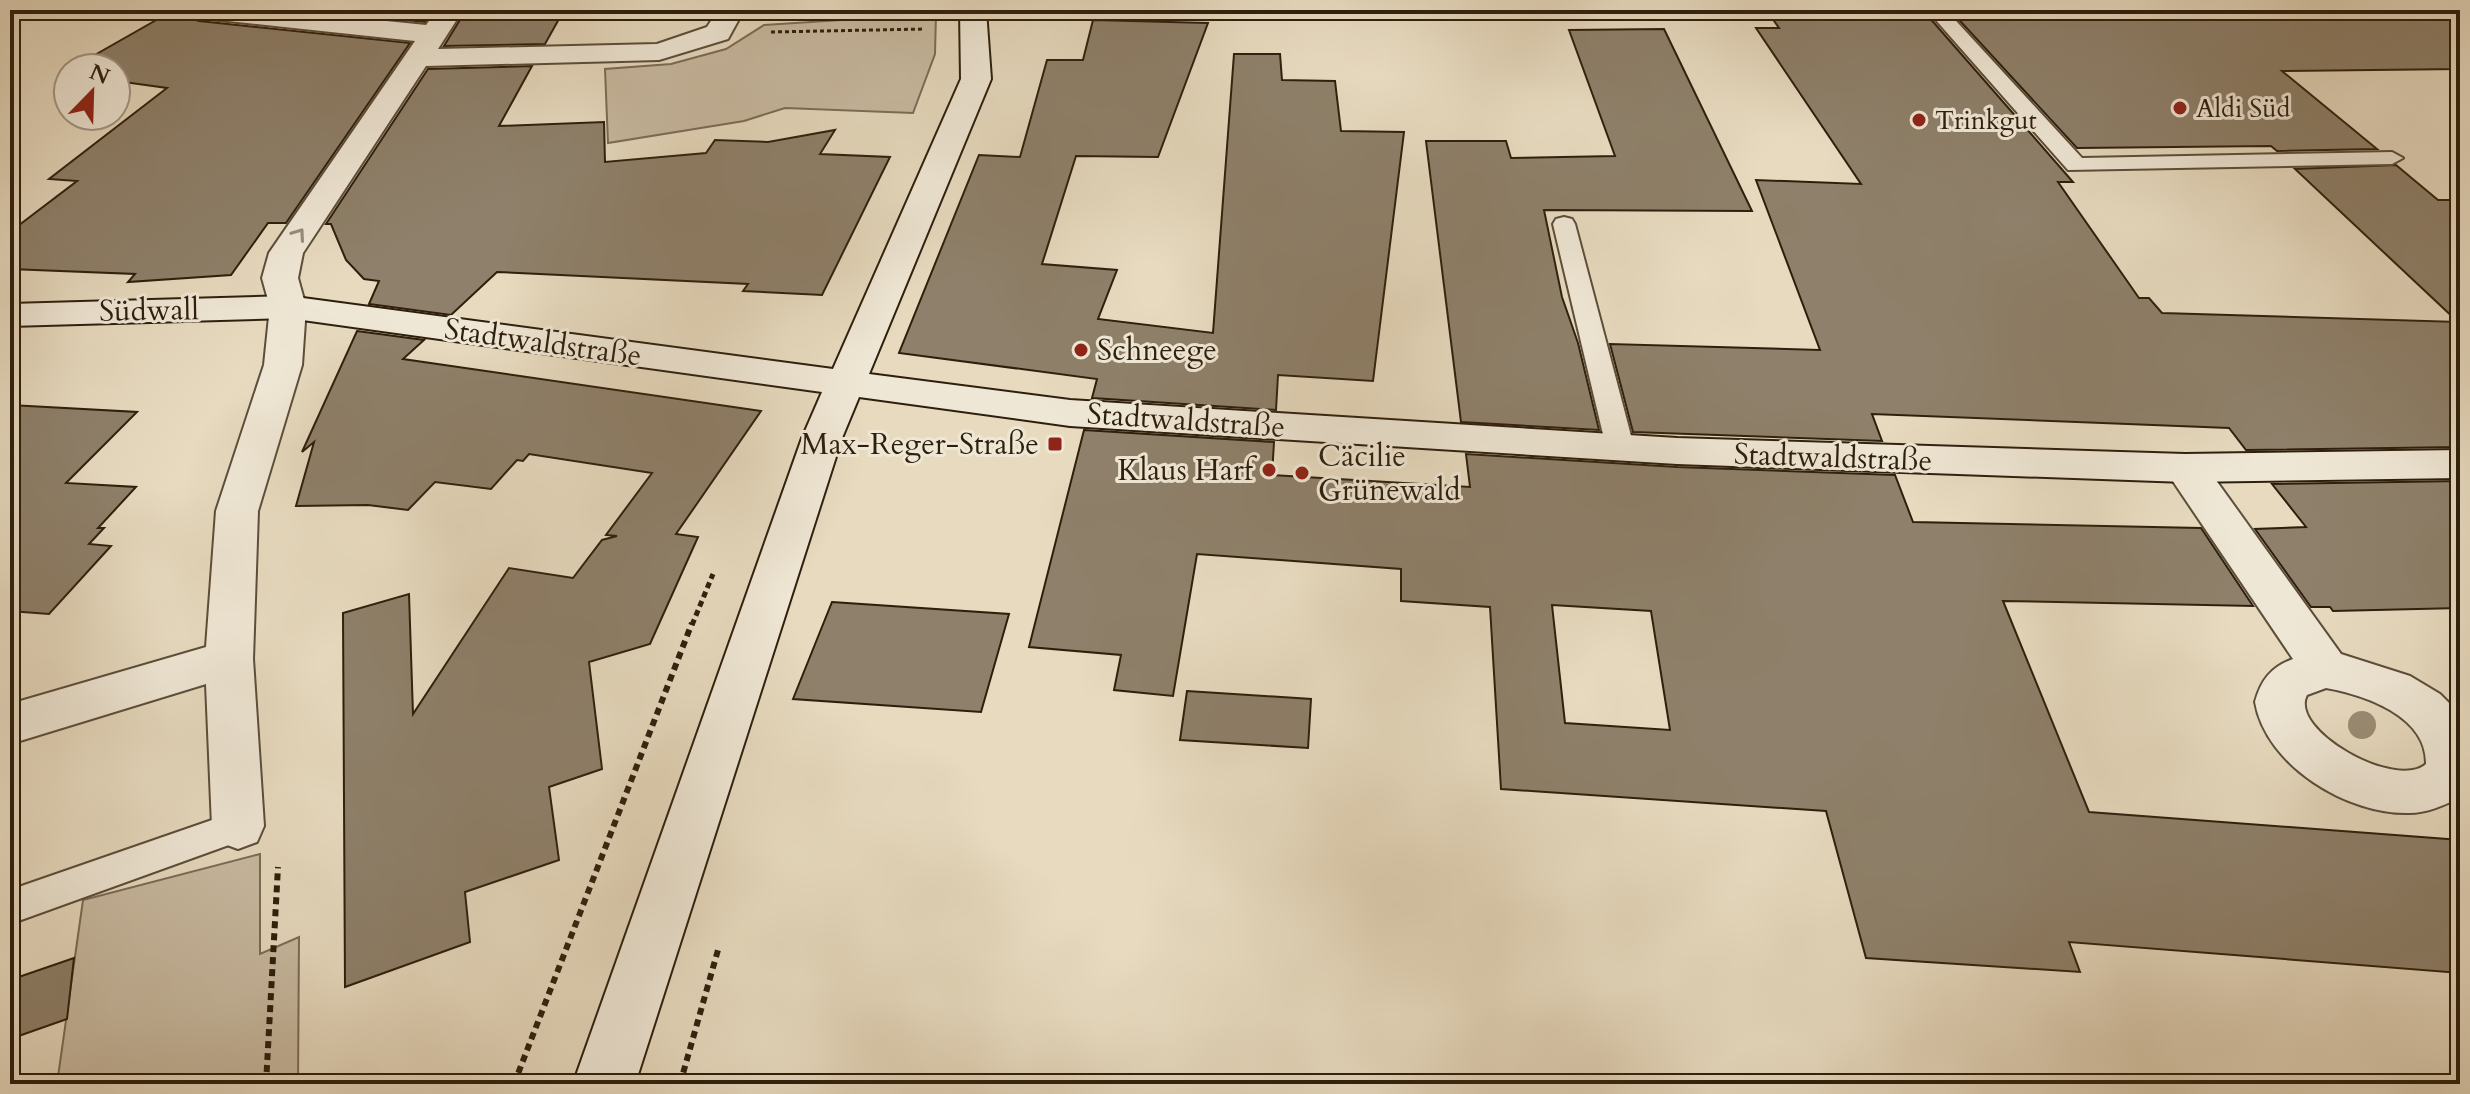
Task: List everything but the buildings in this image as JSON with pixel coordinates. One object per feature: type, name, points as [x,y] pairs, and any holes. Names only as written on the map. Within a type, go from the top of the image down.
[{"type":"street","points":[[199,10],[433,34],[659,52],[725,22]]},
{"type":"street","points":[[604,1084],[822,438],[976,79],[974,19]]},
{"type":"street","points":[[238,826],[229,659],[237,511],[283,365],[288,307],[280,278],[286,253],[433,34]]},
{"type":"street","name":"Stadtwaldstraße","points":[[288,307],[1070,413],[1620,447],[1960,462],[2185,468],[2460,464]]},
{"type":"street","name":"Südwall","points":[[10,315],[288,307]]},
{"type":"street","points":[[2185,468],[2326,670]]},
{"type":"street","points":[[10,724],[229,659]]},
{"type":"lane","points":[[1936,10],[2076,165],[2392,158]]},
{"type":"lane","points":[[1564,224],[1620,447]]},
{"type":"lane","points":[[10,907],[238,826]]},
{"type":"path","points":[[725,22],[974,19]]},
{"type":"path","points":[[514,1084],[689,631],[720,560]]},
{"type":"path","points":[[238,826],[279,841],[266,1084]]},
{"type":"shaded area","points":[[936,14],[935,54],[913,113],[785,108],[744,121],[608,143],[605,69],[671,64],[726,49],[764,25]]},
{"type":"shaded area","points":[[260,854],[260,954],[299,937],[298,1084],[57,1084],[83,900]]},
{"type":"place","name":"Aldi Süd","points":[[2180,108]]},
{"type":"place","name":"Trinkgut","points":[[1919,120]]},
{"type":"place","name":"Schneege","points":[[1081,350]]},
{"type":"place","name":"Max-Reger-Straße","points":[[1055,444]]},
{"type":"place","name":"Klaus Harf","points":[[1269,470]]},
{"type":"place","name":"Cäcilie Grünewald","points":[[1302,473]]}]
